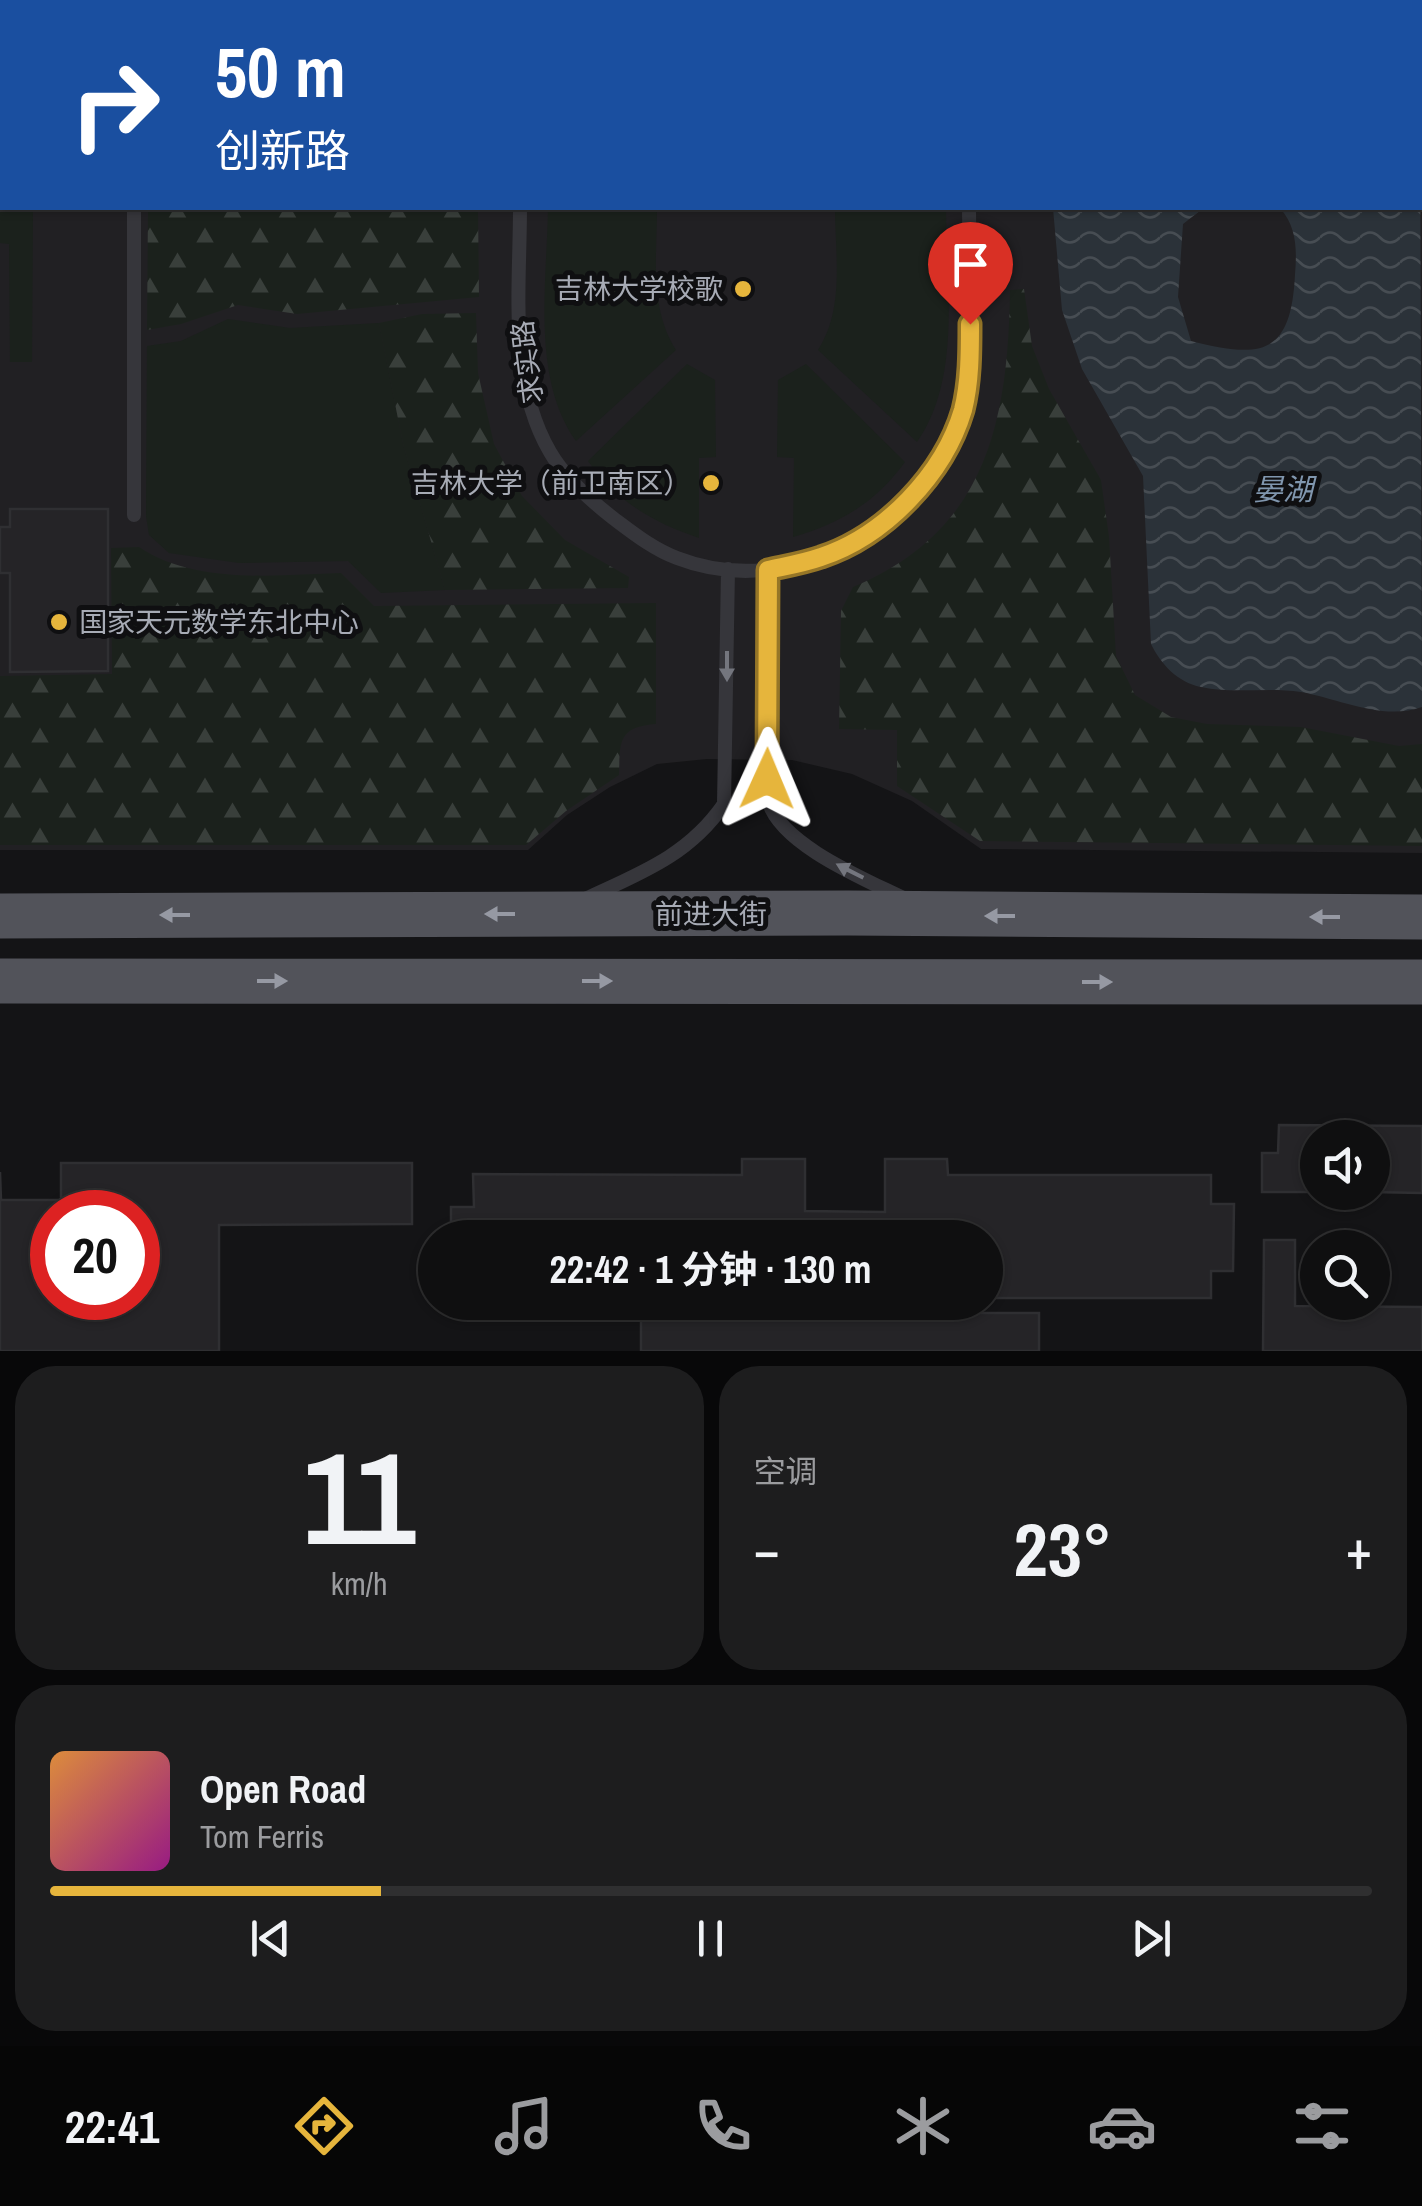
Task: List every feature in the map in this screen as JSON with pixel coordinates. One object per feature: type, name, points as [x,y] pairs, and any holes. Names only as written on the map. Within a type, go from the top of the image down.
[{"type":"main road","name":"前进大街","points":[[0,916],[1422,917]]},
{"type":"main road","points":[[0,980],[1422,982]]},
{"type":"lane","points":[[134,210],[134,515]]},
{"type":"lane","name":"求实路","points":[[520,210],[521,360],[530,410],[550,453],[599,507],[644,542],[679,559],[748,570],[768,570],[823,557],[871,533],[909,499],[944,451],[962,410],[970,363],[970,210]]},
{"type":"lane","points":[[551,914],[667,861],[710,825],[724,804],[728,569]]},
{"type":"lane","points":[[768,570],[770,805],[788,830],[833,862],[936,916]]},
{"type":"shaded area","name":"吉林大学（前卫南区）","points":[[0,210],[1422,210],[1422,853],[981,849],[912,801],[852,774],[792,760],[707,759],[657,764],[610,787],[567,815],[528,850],[0,850]]},
{"type":"green space","points":[[0,210],[33,210],[32,362],[10,362],[9,244],[0,243]]},
{"type":"green space","points":[[148,210],[478,210],[479,297],[297,314],[238,305],[181,324],[147,330]]},
{"type":"green space","points":[[548,210],[657,210],[658,299],[667,334],[676,350],[576,441],[553,388],[547,359]]},
{"type":"green space","points":[[835,210],[946,210],[946,359],[941,389],[917,442],[818,350],[832,317],[837,263]]},
{"type":"green space","points":[[1024,289],[1032,346],[1049,389],[1101,480],[1109,537],[1116,656],[1135,695],[1171,717],[1207,724],[1301,727],[1399,746],[1422,744],[1422,846],[980,841],[897,786],[897,730],[839,729],[841,611],[853,587],[898,564],[934,536],[961,503],[981,467],[995,427],[1003,384],[1010,290]]},
{"type":"green space","points":[[476,313],[478,373],[494,444],[522,496],[565,540],[629,577],[628,588],[445,590],[403,444],[379,323],[422,314]]},
{"type":"green space","points":[[228,319],[290,328],[379,323],[403,444],[445,590],[381,593],[348,561],[239,563],[169,553],[149,535],[147,346],[181,341]]},
{"type":"green space","points":[[687,364],[715,380],[716,457],[699,458],[699,538],[637,509],[611,488],[588,461]]},
{"type":"green space","points":[[806,364],[905,462],[882,489],[856,510],[793,537],[794,458],[777,457],[778,380]]},
{"type":"green space","points":[[139,547],[161,559],[211,572],[263,576],[341,573],[374,606],[656,603],[656,724],[628,732],[621,745],[619,775],[566,811],[526,845],[0,845],[0,676],[112,674],[111,548]]},
{"type":"water","name":"晏湖","points":[[1053,210],[1201,210],[1183,224],[1178,297],[1191,341],[1237,350],[1268,345],[1287,322],[1292,302],[1296,266],[1290,223],[1281,210],[1420,210],[1422,707],[1407,711],[1377,710],[1301,692],[1213,689],[1192,685],[1171,671],[1151,644],[1143,476],[1082,369],[1062,310]]},
{"type":"building","name":"国家天元数学东北中心","points":[[10,509],[108,509],[108,671],[10,672],[10,573],[0,573],[0,527],[10,527]]},
{"type":"building","points":[[1279,1125],[1300,1125],[1300,1192],[1262,1192],[1262,1153],[1278,1153]]},
{"type":"building","points":[[1390,1126],[1422,1126],[1422,1193],[1390,1192]]},
{"type":"building","points":[[742,1159],[805,1159],[805,1211],[885,1212],[885,1159],[947,1159],[948,1175],[1211,1175],[1211,1204],[1234,1204],[1233,1271],[1211,1271],[1211,1298],[1003,1298],[1003,1220],[451,1220],[451,1207],[474,1207],[473,1174],[742,1175]]},
{"type":"building","points":[[61,1163],[412,1163],[412,1224],[219,1225],[219,1351],[0,1351],[0,1172],[1,1200],[30,1200],[30,1320],[160,1320],[160,1190],[61,1190]]},
{"type":"building","points":[[1264,1240],[1295,1240],[1295,1306],[1300,1306],[1300,1320],[1390,1320],[1390,1307],[1422,1307],[1422,1351],[1263,1351]]},
{"type":"building","points":[[1003,1313],[1039,1313],[1039,1351],[641,1351],[641,1320],[1003,1320]]},
{"type":"place","name":"吉林大学校歌","points":[[743,289]]},
{"type":"place","name":"吉林大学（前卫南区）","points":[[711,483]]},
{"type":"place","name":"国家天元数学东北中心","points":[[59,622]]},
{"type":"route","points":[[767,779],[768,570],[823,557],[871,533],[909,499],[944,451],[962,410],[970,363],[970,324]]}]
